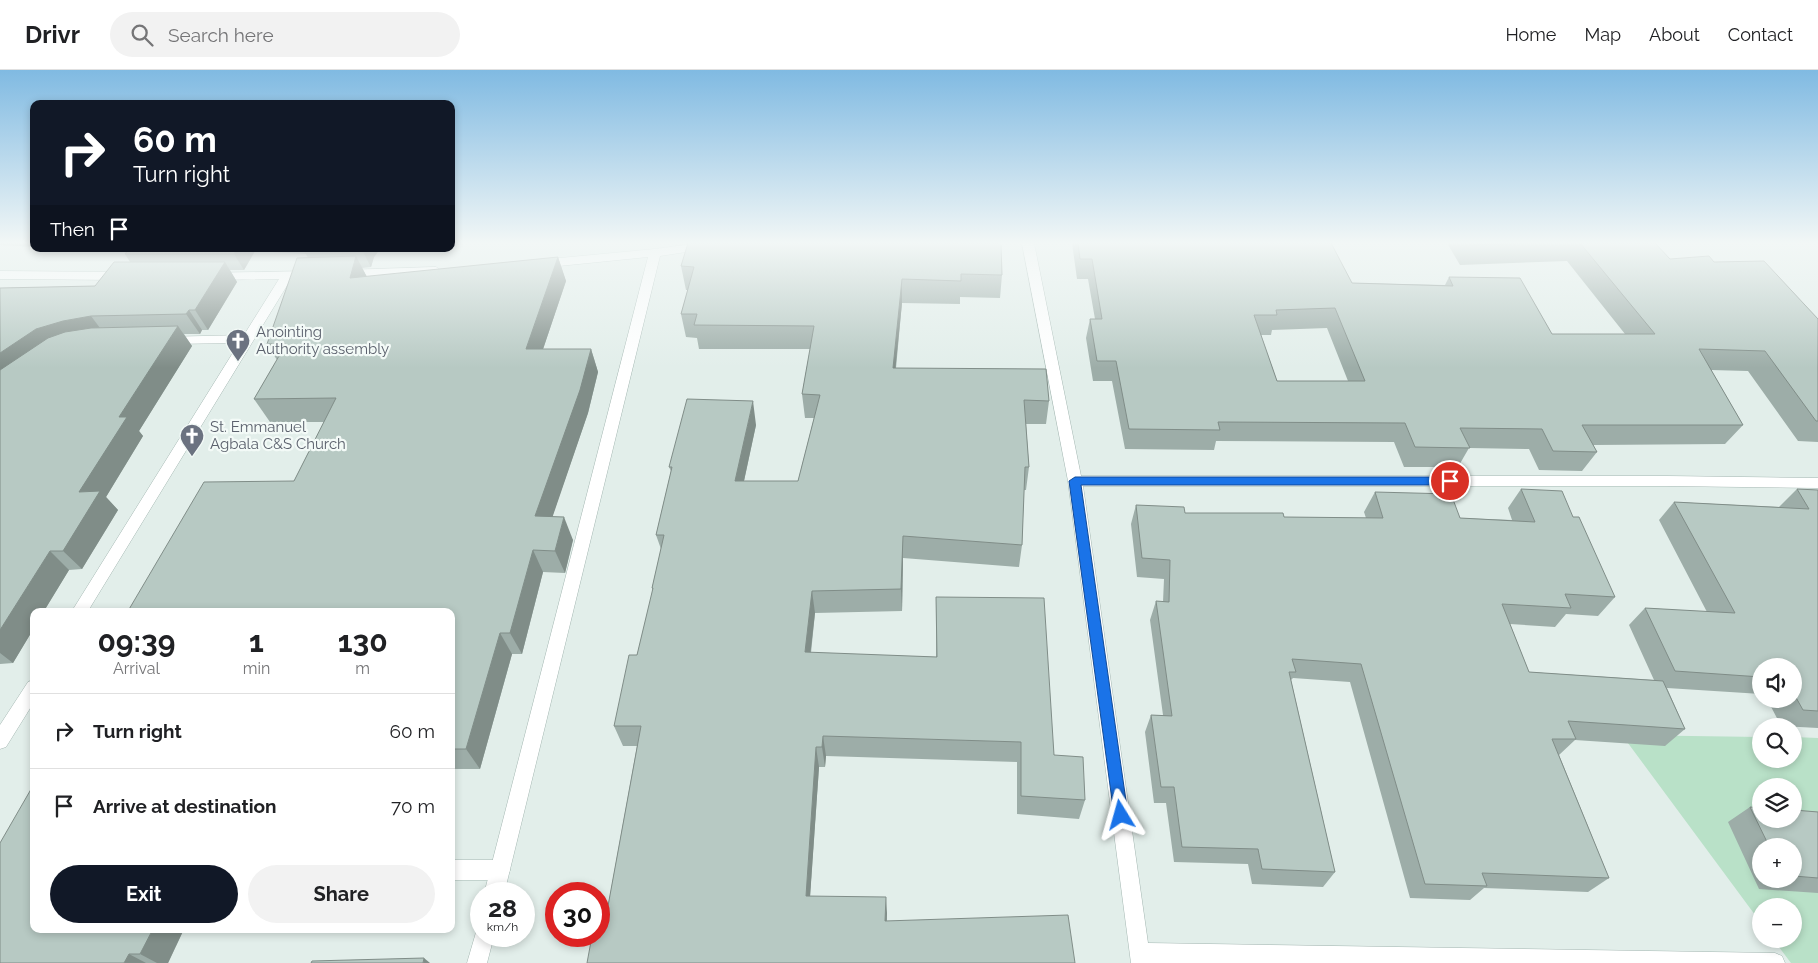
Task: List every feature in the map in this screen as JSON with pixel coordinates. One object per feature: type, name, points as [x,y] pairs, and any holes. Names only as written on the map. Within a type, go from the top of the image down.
[{"type":"street","points":[[82,608],[282,285]]},
{"type":"street","points":[[497,882],[647,285]]},
{"type":"street","points":[[1036,285],[1075,481],[1141,958],[1775,963]]},
{"type":"street","points":[[153,341],[248,338]]},
{"type":"street","points":[[1075,481],[1818,483]]},
{"type":"street","points":[[0,741],[30,693]]},
{"type":"street","points":[[455,870],[500,870]]},
{"type":"street","points":[[477,963],[481,947]]},
{"type":"green space","points":[[1622,735],[1752,737],[1752,768],[1802,768],[1802,737],[1818,738],[1818,963],[1791,963],[1780,948],[1802,948],[1802,898],[1752,898],[1752,911]]},
{"type":"building","points":[[211,285],[195,310],[189,310],[186,314],[91,316],[63,321],[36,329],[0,353],[0,288]]},
{"type":"building","points":[[288,285],[548,285],[526,349],[591,349],[580,390],[535,516],[564,517],[555,551],[533,550],[510,633],[500,633],[466,749],[455,749],[455,608],[130,608],[204,482],[294,481],[336,398],[254,399],[286,344],[267,344]]},
{"type":"building","points":[[689,285],[901,285],[893,368],[1046,369],[1049,401],[1024,400],[1029,467],[1025,467],[1022,545],[903,536],[901,589],[812,591],[805,652],[937,657],[936,597],[1044,598],[1054,755],[1083,757],[1085,800],[1021,796],[1021,742],[823,736],[822,747],[816,747],[806,896],[886,897],[885,921],[1068,915],[1075,963],[587,963],[590,947],[610,947],[610,895],[641,726],[614,726],[629,655],[637,655],[653,588],[664,535],[656,535],[672,467],[669,467],[687,399],[753,401],[735,481],[798,481],[820,395],[802,394],[814,326],[694,325],[697,314],[681,314]]},
{"type":"building","points":[[1096,285],[1524,285],[1552,334],[1655,334],[1614,285],[1786,285],[1818,319],[1818,421],[1816,421],[1765,351],[1699,349],[1743,425],[1582,425],[1597,452],[1553,451],[1542,429],[1460,428],[1470,448],[1415,447],[1405,423],[1218,422],[1220,430],[1129,429],[1116,361],[1097,361],[1090,319],[1102,319]],"holes":[[[1335,308],[1365,381],[1277,381],[1254,315],[1277,315],[1276,310]]]},
{"type":"building","points":[[178,326],[119,417],[127,417],[79,492],[100,491],[63,551],[50,551],[0,630],[0,370],[48,338],[65,332],[91,328]]},
{"type":"building","points":[[1521,489],[1562,491],[1573,517],[1579,517],[1615,597],[1565,594],[1571,608],[1502,604],[1529,672],[1663,681],[1685,729],[1568,721],[1576,739],[1552,739],[1609,878],[1482,873],[1487,886],[1425,884],[1361,664],[1292,659],[1296,672],[1289,672],[1335,872],[1262,869],[1258,849],[1182,847],[1174,787],[1161,787],[1151,715],[1172,716],[1156,601],[1169,602],[1170,560],[1142,558],[1136,505],[1184,507],[1185,513],[1283,513],[1284,517],[1383,518],[1375,492],[1451,494],[1460,518],[1535,522]]},
{"type":"building","points":[[1797,489],[1818,490],[1818,711],[1803,710],[1802,708],[1802,658],[1752,658],[1752,676],[1675,671],[1645,608],[1735,613],[1674,502],[1809,509]]},
{"type":"building","points":[[30,791],[30,933],[151,933],[140,954],[129,954],[124,963],[0,963],[0,843]]},
{"type":"building","points":[[1802,811],[1818,812],[1818,878],[1802,877],[1802,838],[1765,838],[1760,828],[1802,828]]},
{"type":"building","points":[[424,958],[423,963],[311,963],[312,961]]},
{"type":"place","name":"Anointing Authority assembly","points":[[238,362]]},
{"type":"place","name":"St. Emmanuel Agbala C&S Church","points":[[192,457]]},
{"type":"route","points":[[1121,815],[1075,481],[1450,481]]}]
